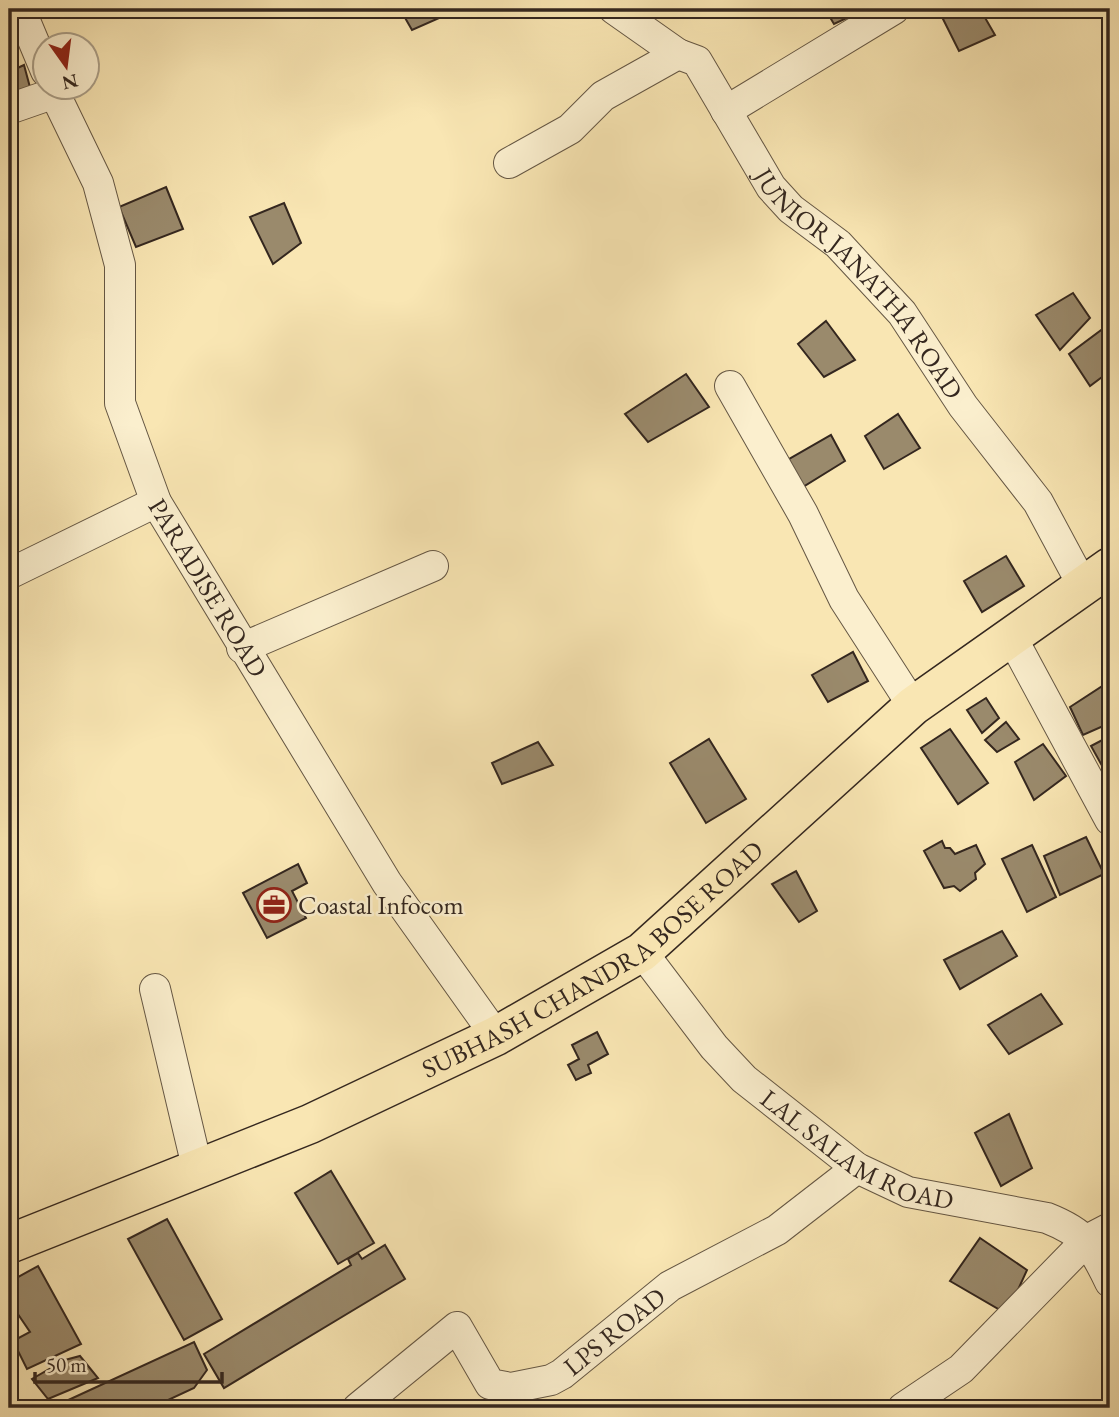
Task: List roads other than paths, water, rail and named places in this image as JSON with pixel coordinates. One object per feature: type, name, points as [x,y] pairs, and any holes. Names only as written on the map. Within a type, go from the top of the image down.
[{"type":"main road","name":"SUBHASH CHANDRA BOSE ROAD","points":[[9,1244],[198,1171],[310,1124],[496,1036],[642,952],[693,909],[788,817],[913,706],[1096,576]]},
{"type":"street","name":"PARADISE ROAD","points":[[20,9],[32,38]]},
{"type":"street","name":"JUNIOR JANATHA ROAD","points":[[614,9],[678,54],[696,61],[771,187],[790,209],[838,244],[902,313],[963,407],[1096,576]]},
{"type":"street","points":[[726,111],[894,9]]},
{"type":"street","points":[[509,163],[570,128],[603,96],[678,54]]},
{"type":"street","points":[[9,109],[32,95]]},
{"type":"street","name":"PARADISE ROAD","points":[[60,102],[98,183],[120,265],[120,403],[156,502],[242,648],[387,883],[496,1036]]},
{"type":"street","points":[[730,386],[803,514],[844,599],[913,706]]},
{"type":"street","points":[[9,574],[156,502]]},
{"type":"street","points":[[242,648],[433,566]]},
{"type":"street","points":[[1011,636],[1110,820]]},
{"type":"street","name":"LAL SALAM ROAD","points":[[642,952],[714,1047],[744,1079],[857,1168],[908,1192],[1047,1218],[1069,1227],[1099,1234]]},
{"type":"street","points":[[155,989],[198,1171]]},
{"type":"street","name":"LPS ROAD","points":[[358,1408],[457,1327],[490,1384],[511,1388],[551,1380],[670,1286],[777,1230],[857,1168]]},
{"type":"street","points":[[1099,1234],[1110,1282]]},
{"type":"street","points":[[903,1408],[961,1369],[1099,1234]]},
{"type":"place","name":"Coastal Infocom","points":[[274,905]]}]
